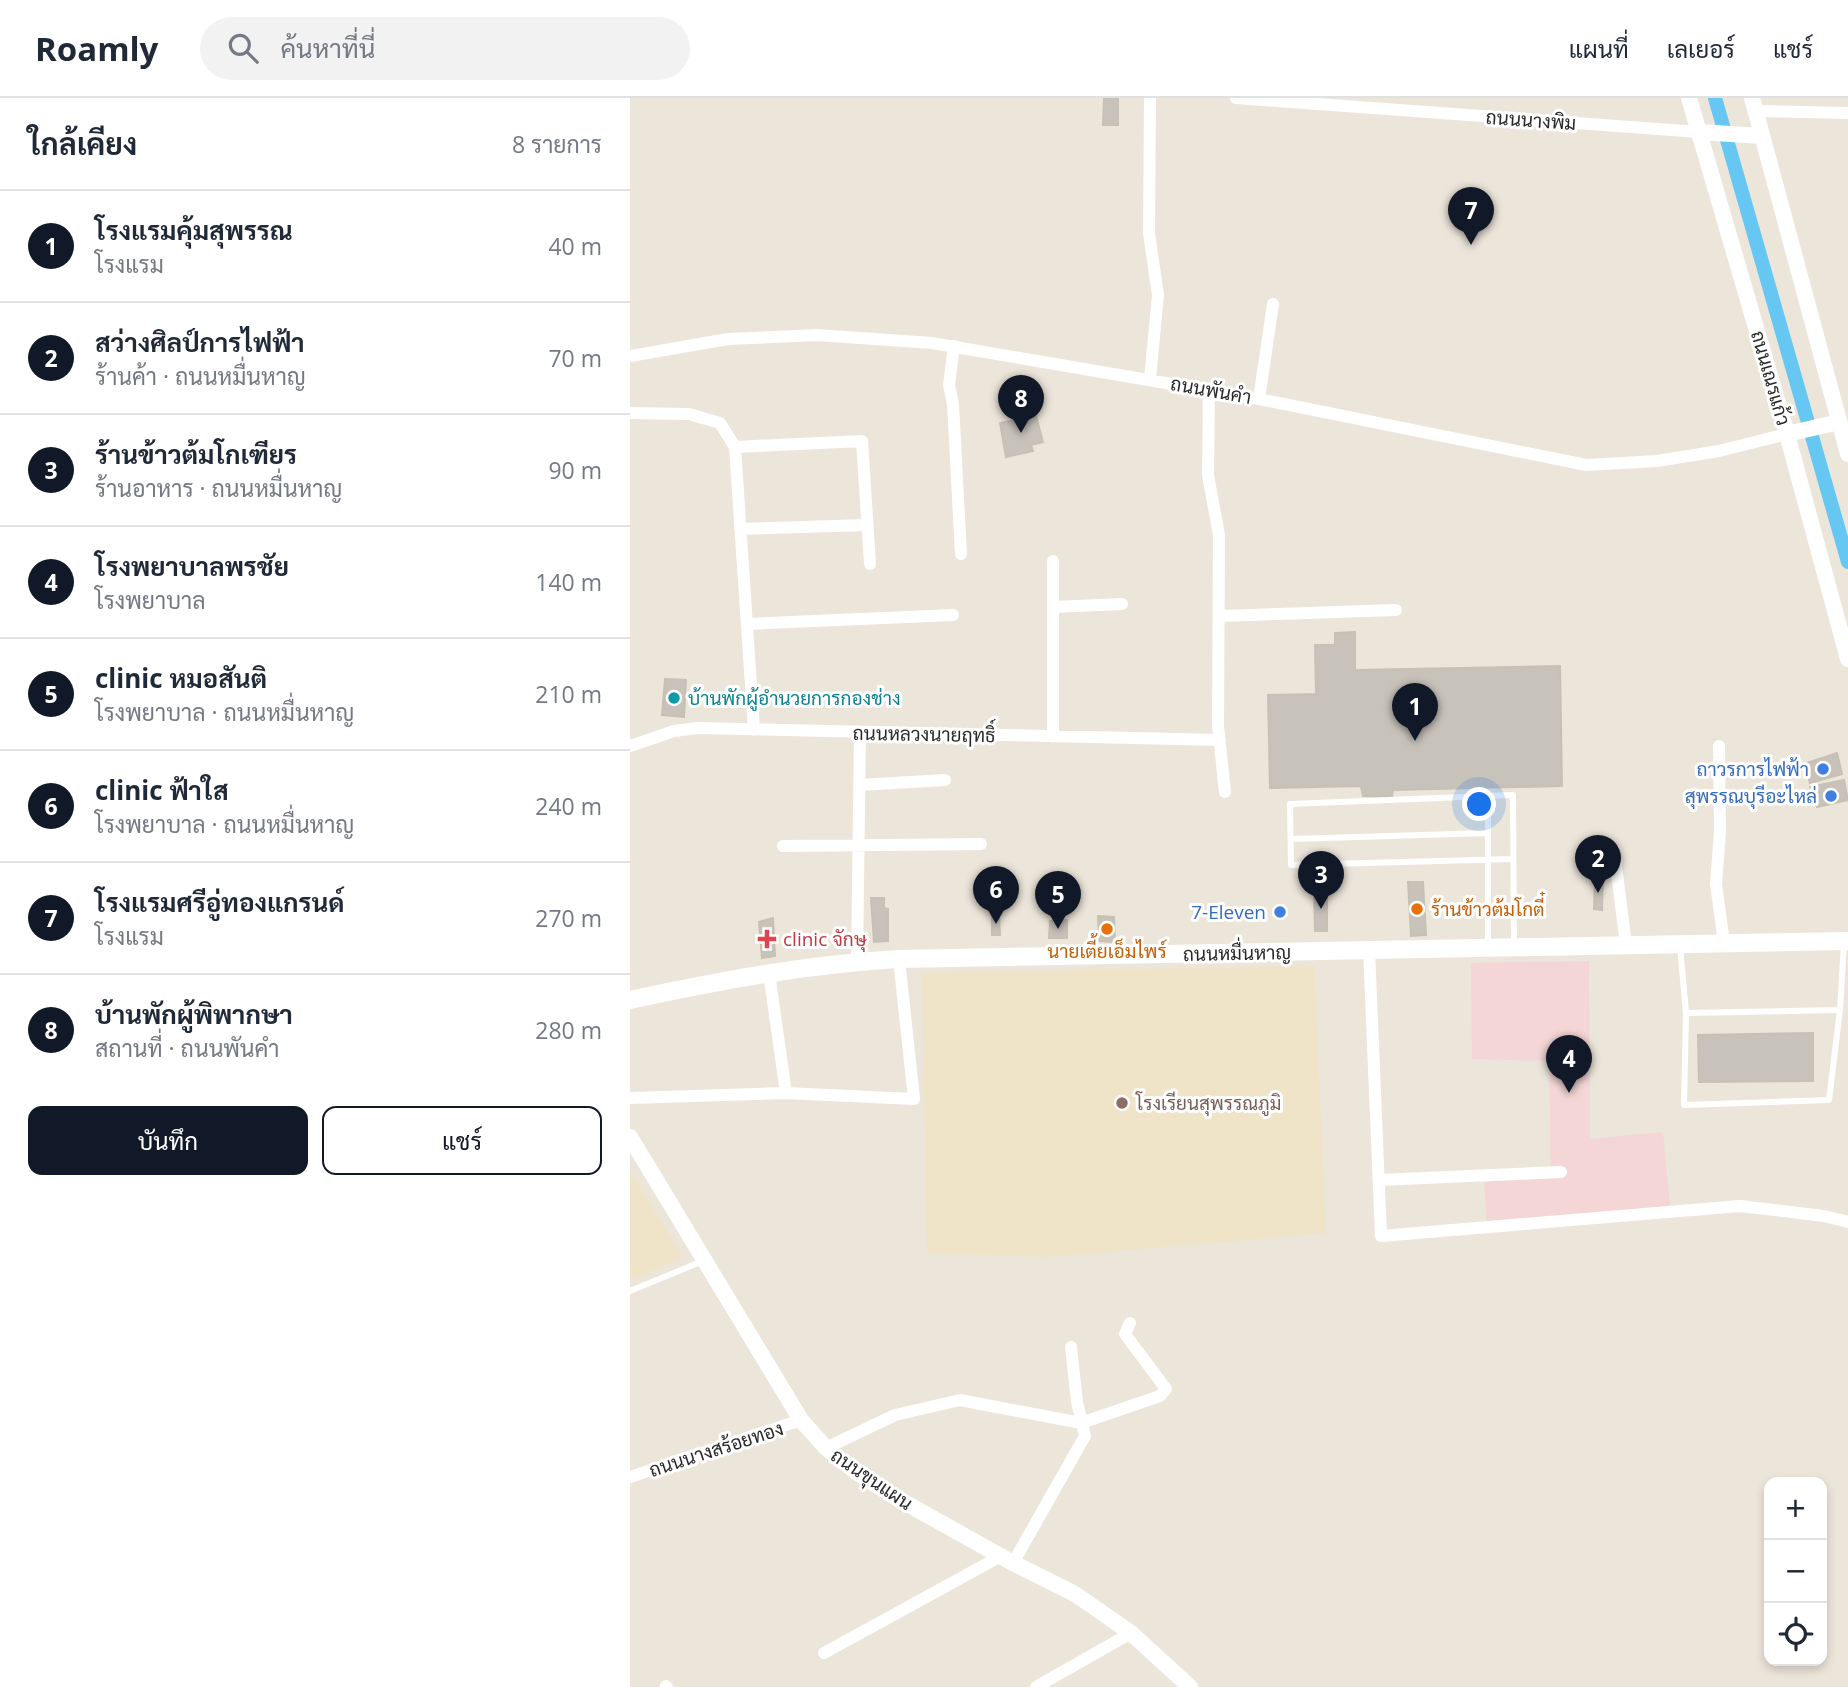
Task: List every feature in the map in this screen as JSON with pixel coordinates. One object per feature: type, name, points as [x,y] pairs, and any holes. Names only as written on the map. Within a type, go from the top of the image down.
[{"type":"main road","name":"ถนนหมื่นหาญ","points":[[630,1000],[769,973],[858,961],[899,959],[1846,941]]},
{"type":"street","points":[[1150,98],[1149,233],[1158,295],[1150,379]]},
{"type":"street","name":"ถนนนางพิม","points":[[1236,98],[1699,132]]},
{"type":"street","name":"ถนนเณรแก้ว","points":[[1689,98],[1787,434],[1848,659]]},
{"type":"street","points":[[1848,113],[1754,105],[1832,424],[1848,454]]},
{"type":"street","points":[[1699,132],[1762,136]]},
{"type":"street","points":[[1259,399],[1273,304]]},
{"type":"street","name":"ถนนพันคำ","points":[[630,356],[728,339],[817,335],[932,342],[1259,399],[1586,465],[1657,461],[1719,451],[1787,434]]},
{"type":"street","points":[[954,346],[949,385],[953,404],[961,554]]},
{"type":"street","points":[[1209,390],[1208,475],[1219,535],[1220,740],[1225,792]]},
{"type":"street","points":[[630,413],[689,414],[720,423],[735,447],[754,730]]},
{"type":"street","points":[[1787,434],[1832,424]]},
{"type":"street","points":[[735,447],[862,441],[870,564]]},
{"type":"street","points":[[740,529],[867,525]]},
{"type":"street","points":[[1053,561],[1053,737]]},
{"type":"street","points":[[1053,607],[1122,604]]},
{"type":"street","points":[[1220,616],[1396,610]]},
{"type":"street","points":[[747,624],[953,615]]},
{"type":"street","name":"ถนนหลวงนายฤทธิ์","points":[[630,746],[674,732],[698,728],[1220,740]]},
{"type":"street","points":[[858,961],[860,733]]},
{"type":"street","points":[[1719,746],[1720,832],[1716,884],[1724,943]]},
{"type":"street","points":[[859,785],[945,780]]},
{"type":"street","points":[[783,846],[981,844]]},
{"type":"street","points":[[1614,850],[1626,945]]},
{"type":"street","points":[[1369,950],[1381,1236],[1740,1206],[1824,1216],[1848,1222]]},
{"type":"street","points":[[630,1098],[786,1093],[914,1099],[899,959]]},
{"type":"street","points":[[769,973],[786,1093]]},
{"type":"street","name":"ถนนขุนแผน","points":[[630,1137],[801,1420],[826,1448],[856,1472],[895,1497],[1075,1594],[1131,1633],[1190,1687]]},
{"type":"street","points":[[1379,1180],[1561,1172]]},
{"type":"street","points":[[826,1448],[895,1415],[960,1400],[1081,1423],[1160,1396],[1166,1389],[1125,1334],[1130,1323]]},
{"type":"street","points":[[824,1653],[1007,1559],[1085,1436],[1071,1347]]},
{"type":"street","name":"ถนนนางสร้อยทอง","points":[[630,1477],[801,1420]]},
{"type":"street","points":[[1036,1687],[1131,1633]]},
{"type":"lane","points":[[1513,859],[1292,865],[1290,804],[1513,794],[1514,948]]},
{"type":"lane","points":[[1488,796],[1488,948]]},
{"type":"lane","points":[[1291,839],[1488,833]]},
{"type":"lane","points":[[1680,943],[1686,1013],[1684,1105],[1829,1100],[1846,941]]},
{"type":"lane","points":[[1686,1013],[1840,1010]]},
{"type":"lane","points":[[630,1291],[705,1260]]},
{"type":"shaded area","points":[[1589,961],[1590,1139],[1663,1132],[1670,1207],[1487,1222],[1484,1182],[1551,1178],[1549,1061],[1472,1059],[1471,963]]},
{"type":"shaded area","name":"โรงเรียนสุพรรณภูมิ","points":[[1314,966],[1326,1233],[1047,1257],[927,1253],[922,973]]},
{"type":"shaded area","points":[[630,1171],[683,1257],[630,1280]]},
{"type":"building","points":[[1104,98],[1118,98],[1118,125],[1103,125]]},
{"type":"building","points":[[1036,416],[1043,442],[1031,445],[1033,451],[1006,457],[1000,423]]},
{"type":"building","points":[[1355,632],[1355,670],[1560,666],[1562,786],[1393,790],[1392,797],[1363,796],[1361,786],[1270,788],[1268,695],[1316,694],[1315,645],[1335,645],[1335,633]]},
{"type":"building","name":"บ้านพักผู้อำนวยการกองช่าง","points":[[665,679],[686,680],[684,717],[662,715]]},
{"type":"building","name":"ถาวรการไฟฟ้า","points":[[1837,753],[1842,774],[1810,783],[1804,764]]},
{"type":"building","name":"สุพรรณบุรีอะไหล่","points":[[1844,780],[1848,800],[1817,807],[1810,787]]},
{"type":"building","points":[[1595,876],[1603,876],[1602,910],[1594,909]]},
{"type":"building","name":"ร้านข้าวต้มโกตี๋","points":[[1408,882],[1423,882],[1426,935],[1411,936]]},
{"type":"building","points":[[1314,888],[1327,888],[1327,931],[1315,931]]},
{"type":"building","points":[[871,898],[884,898],[884,908],[888,909],[888,941],[874,942]]},
{"type":"building","points":[[992,914],[999,914],[1000,935],[992,935]]},
{"type":"building","name":"นายเตี้ยเอ็มไพร์","points":[[1098,916],[1114,917],[1115,942],[1099,941]]},
{"type":"building","name":"clinic จักษุ","points":[[773,918],[775,956],[762,958],[759,922]]},
{"type":"building","points":[[1067,920],[1067,938],[1049,938],[1050,921]]},
{"type":"building","points":[[1813,1033],[1813,1081],[1699,1082],[1698,1035]]},
{"type":"waterway","points":[[1715,98],[1848,562]]},
{"type":"place","name":"โรงแรมศรีอู่ทองแกรนด์","points":[[1471,245]]},
{"type":"place","name":"บ้านพักผู้พิพากษา","points":[[1021,433]]},
{"type":"place","name":"บ้านพักผู้อำนวยการกองช่าง","points":[[674,698]]},
{"type":"place","name":"โรงแรมคุ้มสุพรรณ","points":[[1415,741]]},
{"type":"place","name":"ถาวรการไฟฟ้า","points":[[1823,769]]},
{"type":"place","name":"สุพรรณบุรีอะไหล่","points":[[1831,796]]},
{"type":"place","name":"สว่างศิลป์การไฟฟ้า","points":[[1598,893]]},
{"type":"place","name":"ร้านข้าวต้มโกเฑียร","points":[[1321,909]]},
{"type":"place","name":"ร้านข้าวต้มโกตี๋","points":[[1417,909]]},
{"type":"place","name":"7-Eleven","points":[[1280,912]]},
{"type":"place","name":"clinic ฟ้าใส","points":[[996,924]]},
{"type":"place","name":"clinic หมอสันติ","points":[[1058,929]]},
{"type":"place","name":"นายเตี้ยเอ็มไพร์","points":[[1107,929]]},
{"type":"place","name":"clinic จักษุ","points":[[767,939]]},
{"type":"place","name":"โรงพยาบาลพรชัย","points":[[1569,1093]]},
{"type":"place","name":"โรงเรียนสุพรรณภูมิ","points":[[1122,1103]]}]
